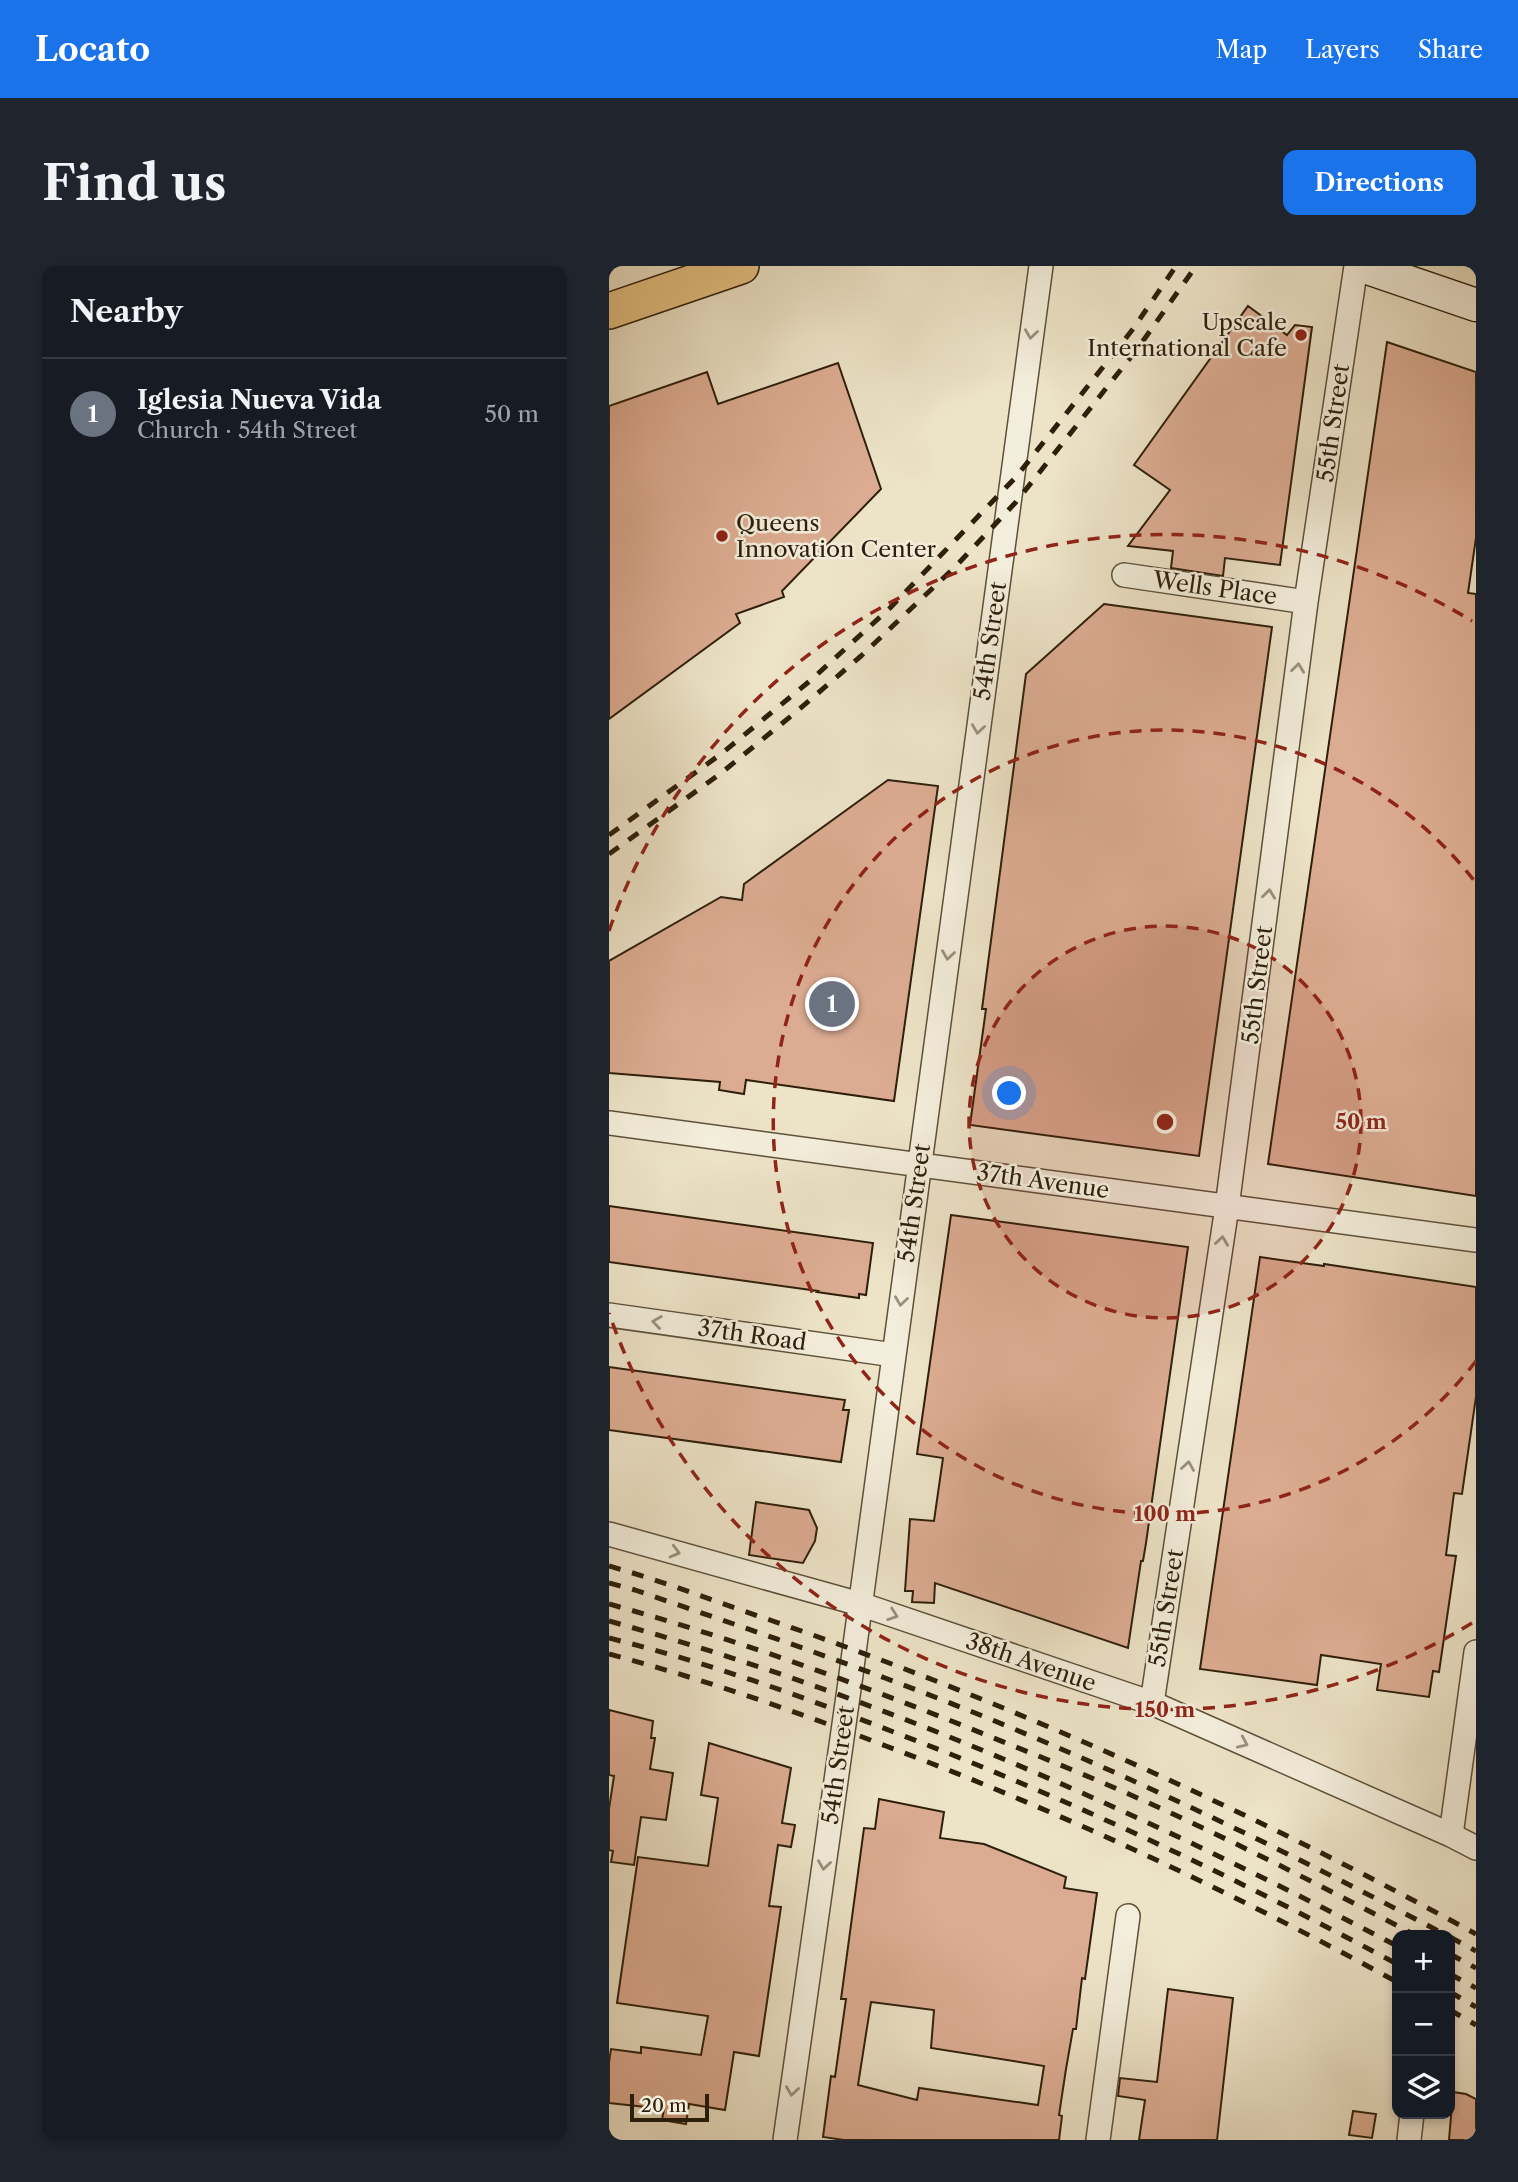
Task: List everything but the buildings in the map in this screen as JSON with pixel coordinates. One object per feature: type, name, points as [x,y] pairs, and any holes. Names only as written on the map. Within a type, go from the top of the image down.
[{"type":"main road","points":[[609,311],[741,266]]},
{"type":"main road","points":[[1363,266],[1476,305]]},
{"type":"street","name":"54th Street","points":[[785,2140],[1041,266]]},
{"type":"street","name":"55th Street","points":[[1152,1703],[1227,1207],[1306,602],[1356,266]]},
{"type":"street","name":"Wells Place","points":[[1124,575],[1306,602]]},
{"type":"street","name":"37th Avenue","points":[[609,1123],[1476,1240]]},
{"type":"street","name":"37th Road","points":[[609,1315],[894,1355]]},
{"type":"street","name":"38th Avenue","points":[[609,1534],[860,1604],[1152,1703],[1476,1848]]},
{"type":"street","points":[[1451,1835],[1476,1652]]},
{"type":"street","points":[[1098,2140],[1128,1916]]},
{"type":"street","points":[[1409,2140],[1411,2119]]},
{"type":"railway","points":[[609,835],[721,754],[811,680],[890,608],[1016,477],[1133,329],[1176,266]]},
{"type":"railway","points":[[609,854],[720,774],[796,712],[861,656],[956,566],[1016,502],[1138,348],[1196,266]]},
{"type":"railway","points":[[609,1566],[861,1653],[1041,1724],[1217,1802],[1476,1934]]},
{"type":"railway","points":[[609,1583],[854,1667],[1028,1735],[1239,1830],[1436,1930]]},
{"type":"railway","points":[[609,1604],[791,1661],[1054,1762],[1292,1871],[1405,1930]]},
{"type":"railway","points":[[609,1621],[813,1685],[1012,1762],[1206,1850],[1392,1943]]},
{"type":"railway","points":[[609,1638],[716,1668],[787,1692],[956,1756],[1148,1839],[1392,1961]]},
{"type":"railway","points":[[609,1654],[783,1708],[1017,1798],[1209,1885],[1392,1979]]},
{"type":"railway","points":[[1455,1940],[1476,1951]]},
{"type":"railway","points":[[1455,1957],[1476,1968]]},
{"type":"railway","points":[[1455,1977],[1476,1988]]},
{"type":"railway","points":[[1452,1993],[1476,2007]]},
{"type":"railway","points":[[1455,2013],[1476,2025]]},
{"type":"place","name":"Upscale International Cafe","points":[[1301,335]]},
{"type":"place","name":"Queens Innovation Center","points":[[722,536]]},
{"type":"place","name":"Iglesia Nueva Vida","points":[[832,1004]]}]
